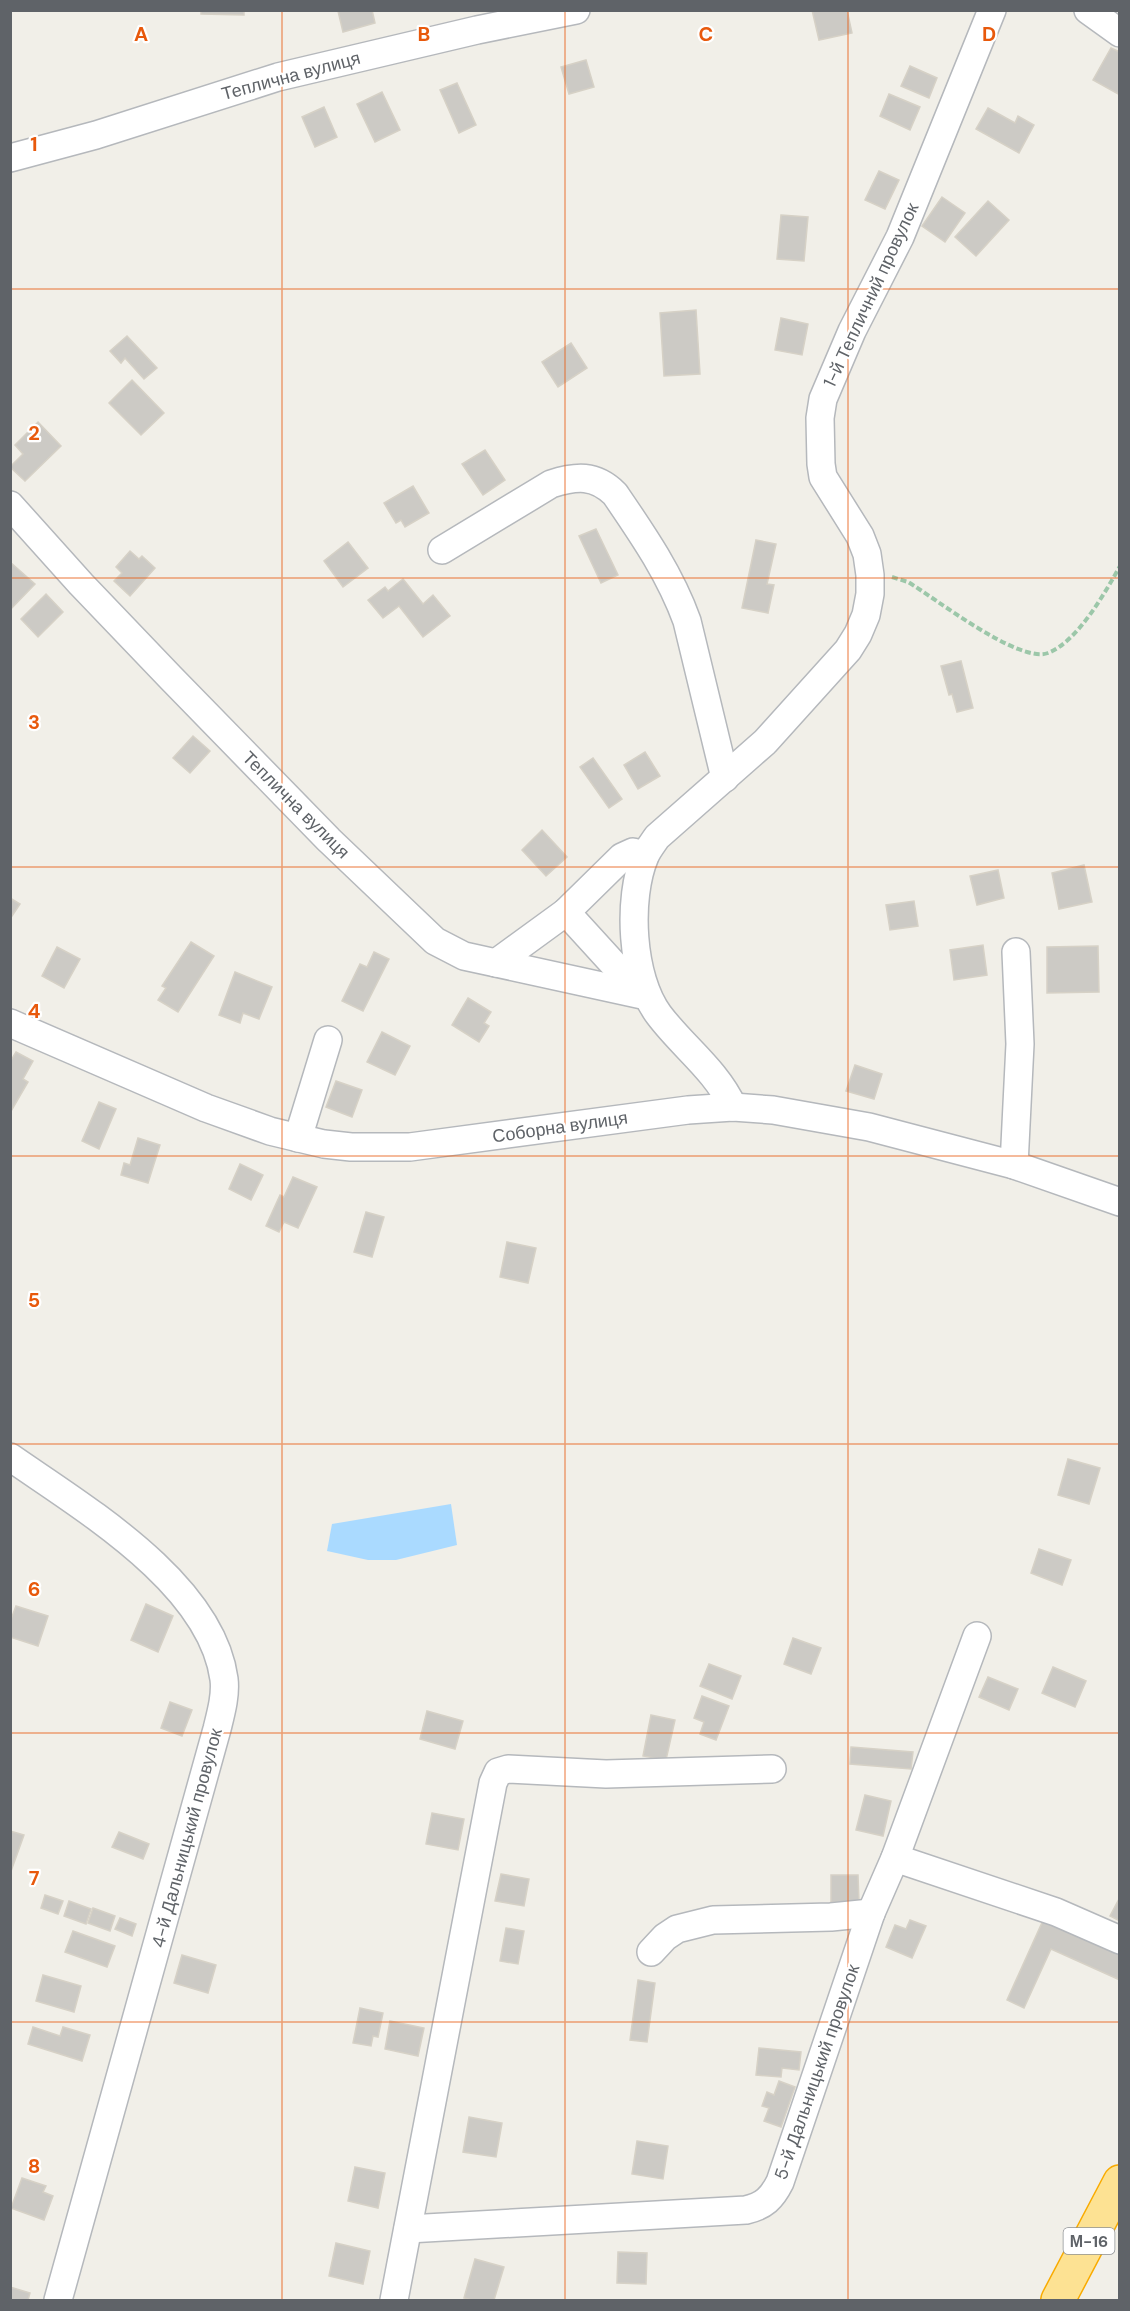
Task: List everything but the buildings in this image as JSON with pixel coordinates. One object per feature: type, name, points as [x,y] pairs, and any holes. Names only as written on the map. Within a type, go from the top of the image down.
[{"type":"highway","name":"М-16","points":[[1058,2301],[1119,2182]]},
{"type":"street","name":"Теплична вулиця","points":[[10,158],[96,135],[278,77],[477,30],[576,10]]},
{"type":"street","name":"1-й Тепличний провулок","points":[[733,1107],[716,1077],[674,1033],[647,996],[640,974],[635,935],[637,893],[645,855],[664,829],[725,778],[794,713],[848,650],[866,615],[870,594],[867,554],[860,536],[823,477],[820,429],[823,399],[852,331],[900,237],[992,10]]},
{"type":"street","points":[[1088,10],[1119,33]]},
{"type":"street","points":[[442,550],[551,484],[570,478],[583,477],[607,486],[657,555],[680,602],[687,621],[725,778]]},
{"type":"street","name":"Теплична вулиця","points":[[10,505],[81,585],[329,840],[416,925],[447,949],[464,956],[647,996]]},
{"type":"street","points":[[496,963],[566,912],[622,856],[633,852],[645,855]]},
{"type":"street","points":[[566,912],[628,980],[647,996]]},
{"type":"street","points":[[1014,1165],[1020,1044],[1016,952]]},
{"type":"street","name":"Соборна вулиця","points":[[10,1023],[240,1121],[298,1138],[351,1147],[410,1147],[688,1110],[733,1107],[794,1113],[869,1127],[1014,1165],[1119,1202]]},
{"type":"street","points":[[298,1138],[328,1040]]},
{"type":"street","name":"4-й Дальницький провулок","points":[[10,1457],[132,1544],[163,1574],[195,1608],[219,1657],[224,1680],[223,1703],[217,1729],[58,2301]]},
{"type":"street","name":"5-й Дальницький провулок","points":[[408,2229],[746,2210],[766,2202],[775,2193],[871,1913],[895,1858],[977,1636]]},
{"type":"street","points":[[394,2301],[493,1783],[498,1772],[508,1769],[606,1774],[772,1769]]},
{"type":"street","points":[[895,1858],[1056,1912],[1119,1940]]},
{"type":"street","points":[[651,1952],[665,1937],[677,1929],[713,1920],[831,1917],[871,1913]]},
{"type":"path","points":[[870,575],[892,577],[908,582],[992,637],[1031,655],[1046,654],[1062,646],[1083,623],[1119,566]]},
{"type":"water","points":[[451,1504],[457,1545],[396,1560],[368,1560],[327,1551],[332,1524]]}]
